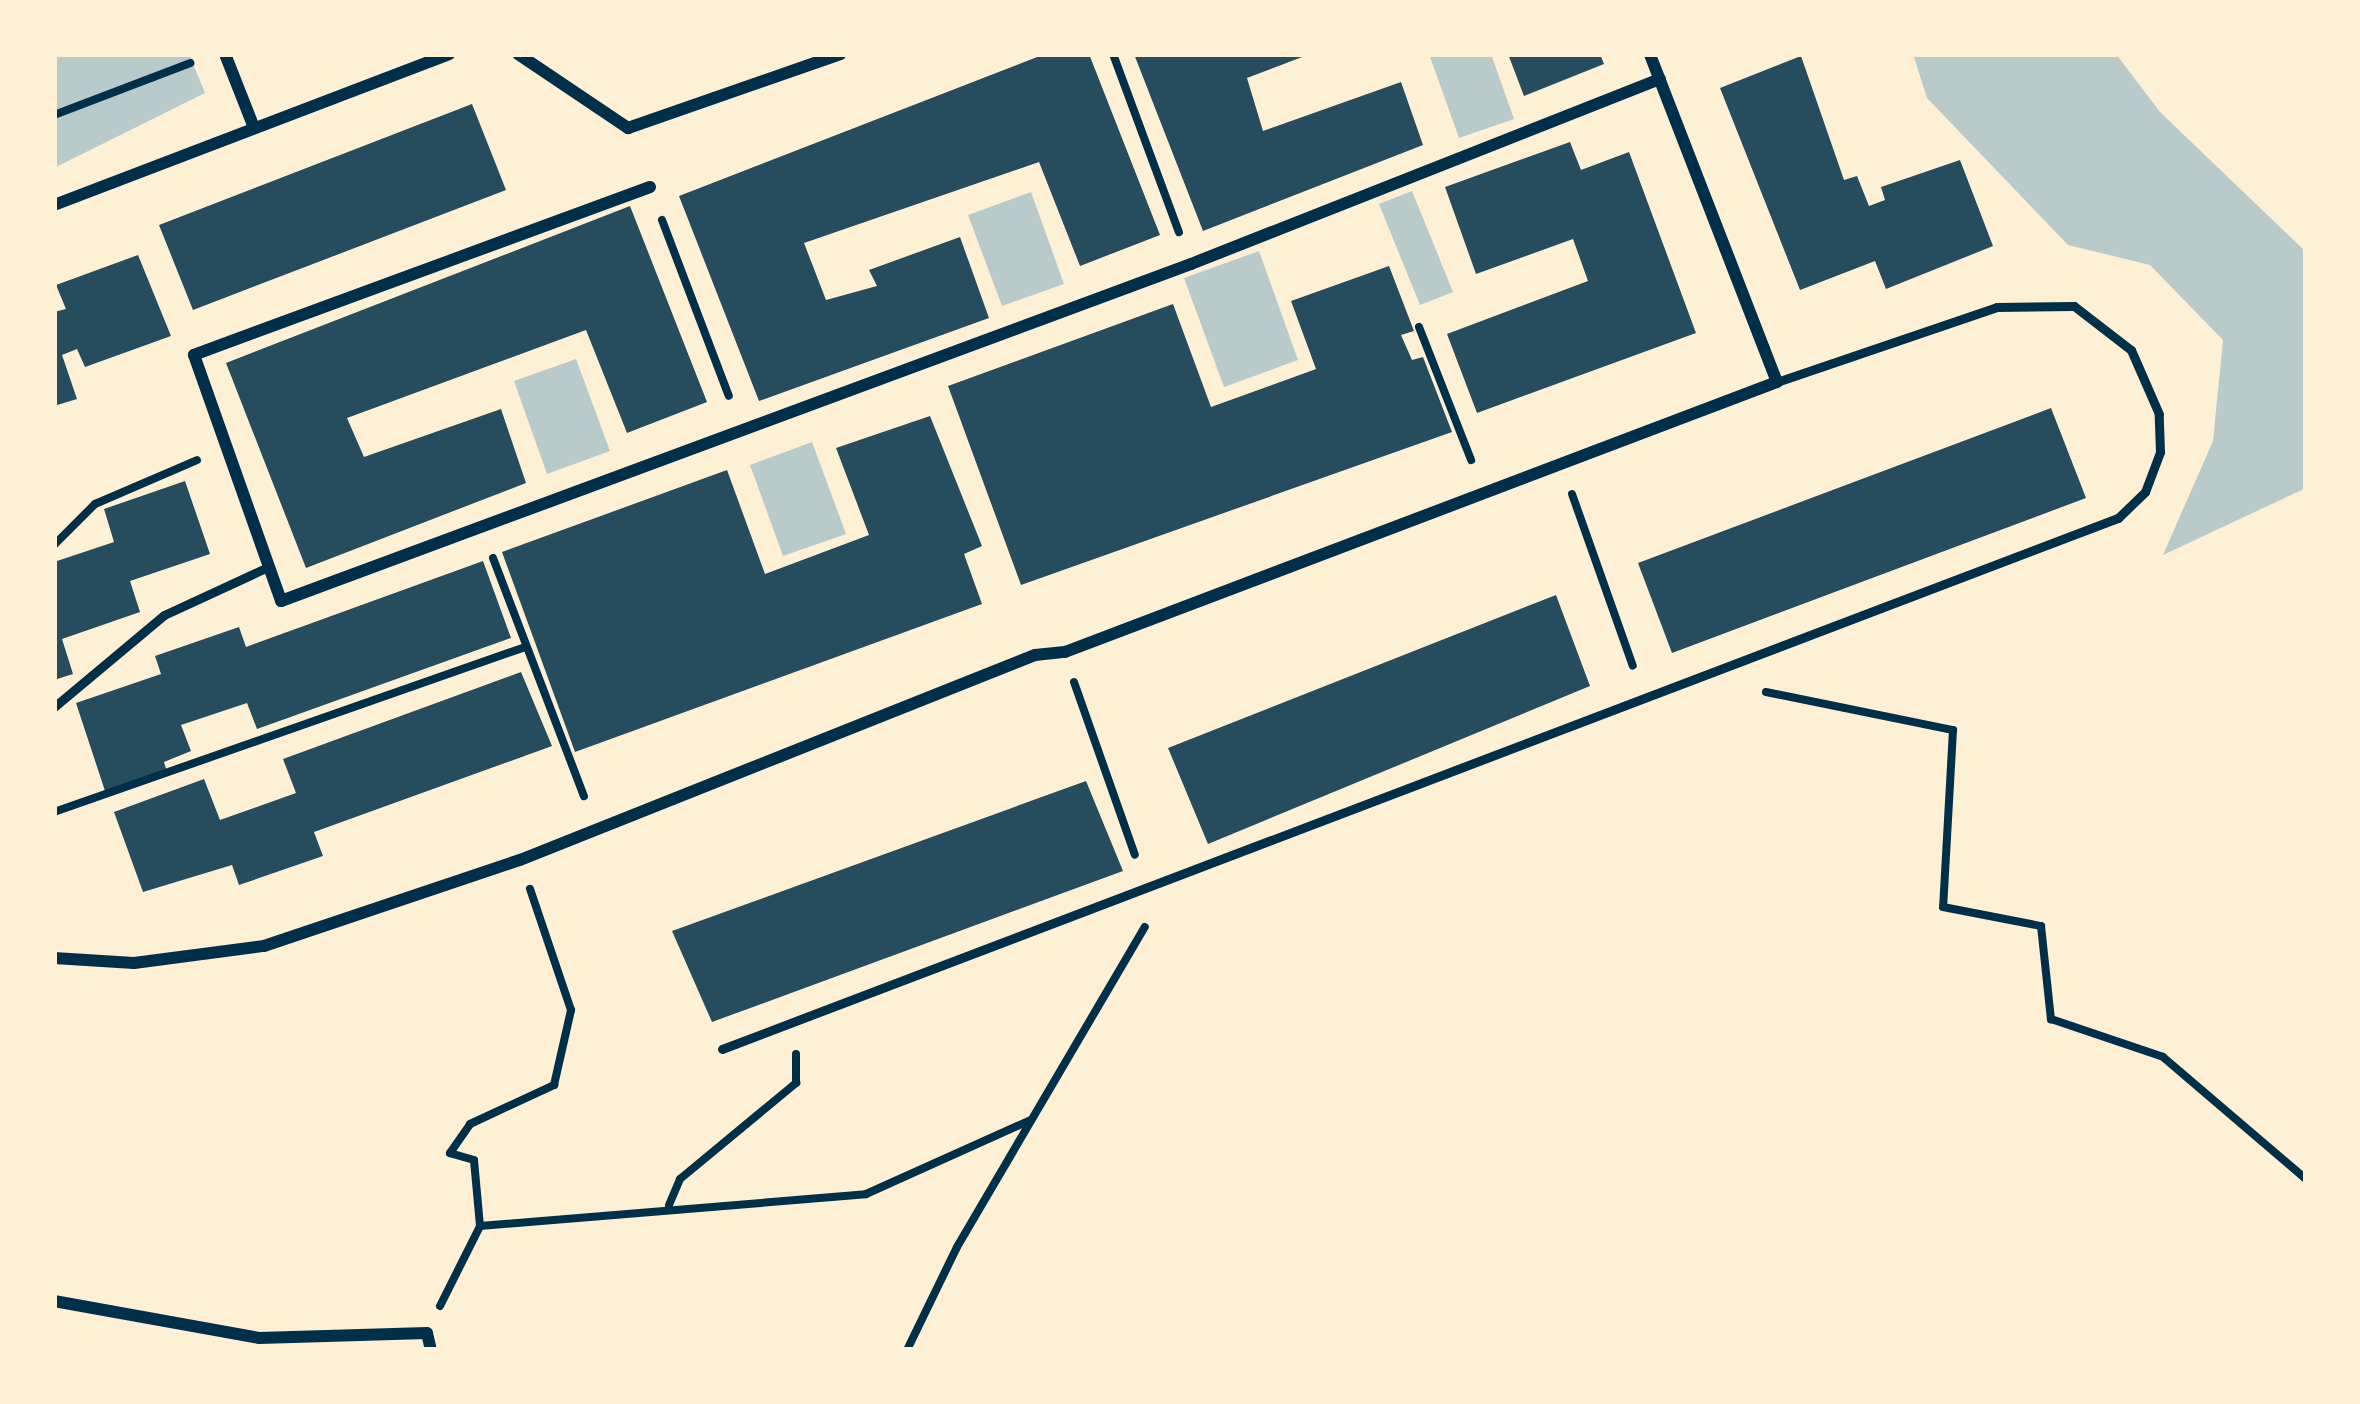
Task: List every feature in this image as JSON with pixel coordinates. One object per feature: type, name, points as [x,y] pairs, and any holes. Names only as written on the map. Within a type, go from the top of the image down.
[{"type":"street","points":[[225,54],[253,125]]},
{"type":"street","points":[[54,205],[253,125],[449,54]]},
{"type":"street","points":[[518,54],[628,128],[840,54]]},
{"type":"street","points":[[54,958],[134,963],[263,946],[598,831],[1035,655],[1065,652],[1777,382],[1650,54]]},
{"type":"street","points":[[650,187],[194,355],[280,601],[1191,264],[1660,79]]},
{"type":"street","points":[[54,1300],[259,1338],[427,1333],[431,1350]]},
{"type":"lane","points":[[722,1049],[2118,518],[2145,492],[2160,452],[2159,413],[2131,350],[2074,306],[1997,307],[1777,382]]},
{"type":"lane","points":[[54,706],[164,615],[268,567]]},
{"type":"path","points":[[54,115],[214,54]]},
{"type":"path","points":[[1113,54],[1191,264]]},
{"type":"path","points":[[650,187],[743,431]]},
{"type":"path","points":[[1419,327],[1484,493]]},
{"type":"path","points":[[54,545],[95,504],[227,449]]},
{"type":"path","points":[[1561,463],[1647,701]]},
{"type":"path","points":[[483,528],[524,647],[598,831]]},
{"type":"path","points":[[54,812],[524,647]]},
{"type":"path","points":[[907,1350],[1032,1119],[1147,926],[1148,890],[1065,652]]},
{"type":"path","points":[[1703,679],[1952,730],[1943,907],[2041,926],[2051,1019],[2163,1057],[2306,1179]]},
{"type":"path","points":[[427,1333],[479,1226],[475,1160],[449,1153],[470,1124],[554,1085],[571,1010],[520,860]]},
{"type":"path","points":[[669,1205],[680,1179],[796,1083],[795,1024]]},
{"type":"path","points":[[479,1226],[669,1205],[866,1194],[1032,1119]]},
{"type":"shaded area","points":[[54,54],[189,54],[205,93],[54,168]]},
{"type":"shaded area","points":[[1429,54],[1491,54],[1514,119],[1459,138]]},
{"type":"shaded area","points":[[1913,54],[2116,54],[2160,112],[2306,252],[2306,488],[2163,555],[2213,441],[2223,340],[2150,265],[2068,245],[1927,98]]},
{"type":"shaded area","points":[[1412,191],[1453,292],[1420,305],[1379,204]]},
{"type":"shaded area","points":[[1031,192],[1064,284],[1002,306],[968,215]]},
{"type":"shaded area","points":[[1259,251],[1298,360],[1224,387],[1184,278]]},
{"type":"shaded area","points":[[576,359],[610,451],[547,474],[514,381]]},
{"type":"shaded area","points":[[812,442],[846,534],[783,556],[750,465]]},
{"type":"building","points":[[1045,54],[1089,54],[1160,235],[1080,266],[1039,162],[804,243],[826,300],[877,286],[869,270],[960,237],[989,318],[759,401],[679,196]]},
{"type":"building","points":[[1134,54],[1310,54],[1247,78],[1263,131],[1401,82],[1423,145],[1203,231]]},
{"type":"building","points":[[1508,54],[1600,54],[1604,64],[1524,96]]},
{"type":"building","points":[[1801,56],[1844,180],[1857,176],[1869,206],[1885,200],[1881,187],[1960,160],[1993,246],[1886,289],[1875,261],[1800,290],[1720,88]]},
{"type":"building","points":[[472,104],[506,190],[193,310],[159,225]]},
{"type":"building","points":[[1570,142],[1581,170],[1629,152],[1696,333],[1477,413],[1447,334],[1588,281],[1573,239],[1476,274],[1445,187]]},
{"type":"building","points":[[630,206],[707,402],[627,433],[586,330],[347,418],[364,457],[501,409],[526,483],[306,568],[226,363]]},
{"type":"building","points":[[138,255],[171,336],[85,367],[77,349],[62,355],[77,399],[54,406],[54,312],[66,309],[56,285]]},
{"type":"building","points":[[1389,266],[1414,331],[1401,335],[1412,360],[1423,357],[1452,432],[1021,585],[948,386],[1173,304],[1211,407],[1316,369],[1291,301]]},
{"type":"building","points":[[2051,408],[2086,498],[1672,653],[1638,563]]},
{"type":"building","points":[[930,416],[982,546],[964,554],[982,604],[575,752],[502,552],[727,470],[765,574],[869,535],[836,448]]},
{"type":"building","points":[[185,481],[210,554],[130,581],[140,612],[62,639],[73,674],[54,680],[54,562],[114,542],[104,509]]},
{"type":"building","points":[[483,561],[511,638],[257,729],[247,703],[181,725],[191,751],[164,762],[167,772],[106,794],[76,703],[161,674],[155,656],[239,627],[246,647]]},
{"type":"building","points":[[1556,595],[1590,686],[1208,844],[1168,748]]},
{"type":"building","points":[[521,672],[552,746],[314,832],[323,856],[239,885],[232,865],[143,892],[114,812],[204,779],[220,820],[296,793],[283,759]]},
{"type":"building","points":[[1086,781],[1123,871],[712,1022],[672,931]]}]
